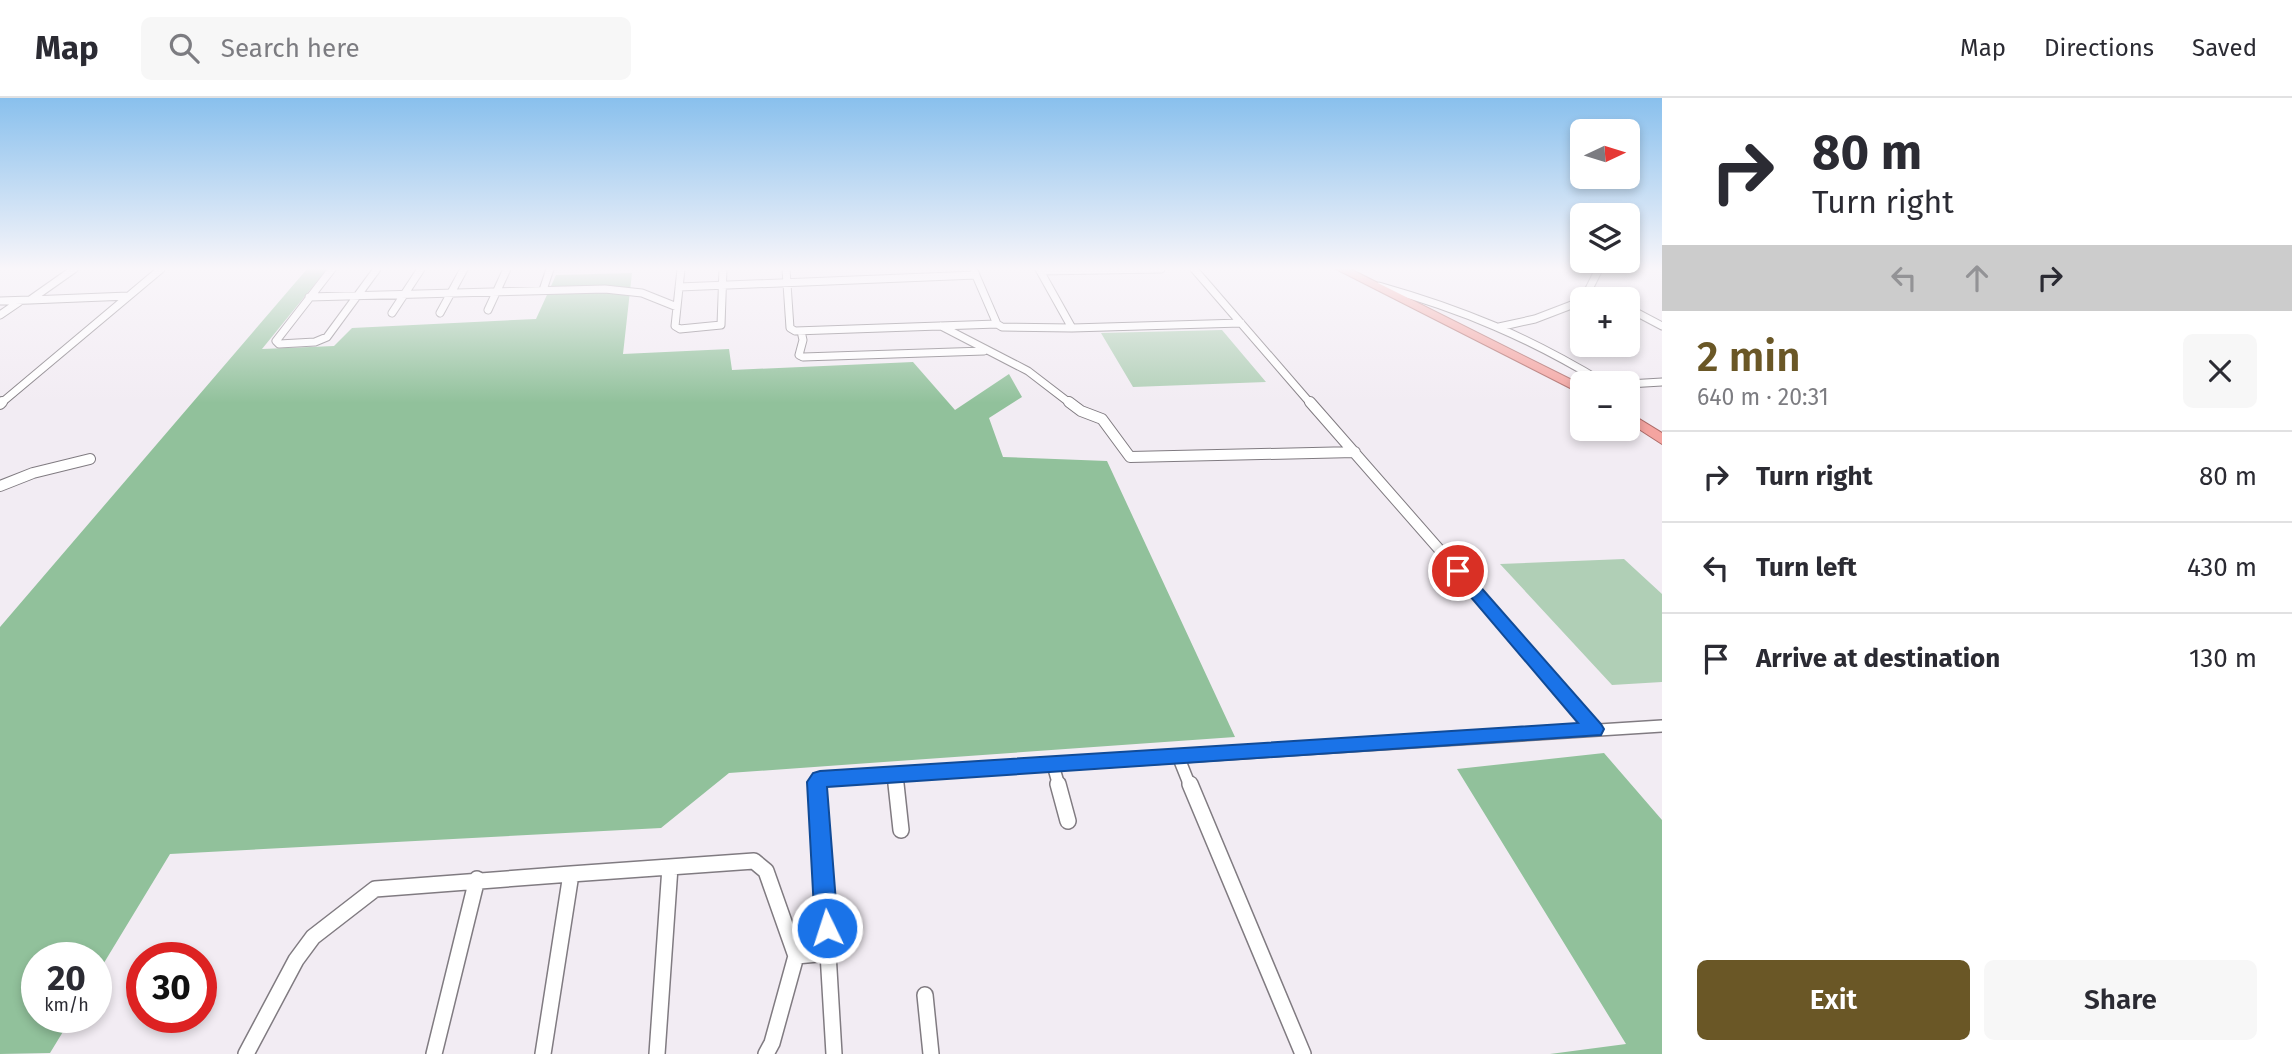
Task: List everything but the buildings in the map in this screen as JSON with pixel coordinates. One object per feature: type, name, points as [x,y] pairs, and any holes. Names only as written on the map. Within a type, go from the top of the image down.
[{"type":"highway","points":[[1430,314],[1570,384]]},
{"type":"highway","points":[[1640,424],[1662,440]]},
{"type":"street","points":[[0,404],[107,314]]},
{"type":"street","points":[[297,314],[276,341],[279,344],[322,340],[343,314]]},
{"type":"street","points":[[677,314],[676,329],[718,327],[719,314]]},
{"type":"street","points":[[789,314],[790,328],[801,331],[997,324],[1014,330],[1241,323]]},
{"type":"street","points":[[993,314],[997,324]]},
{"type":"street","points":[[1064,314],[1072,328]]},
{"type":"street","points":[[1233,314],[1595,729]]},
{"type":"street","points":[[1464,314],[1538,344],[1584,371]]},
{"type":"street","points":[[1499,327],[1549,314]]},
{"type":"street","points":[[1640,314],[1662,326]]},
{"type":"street","points":[[942,326],[984,351],[1028,371],[1081,411],[1102,419],[1130,457],[1354,452]]},
{"type":"street","points":[[801,331],[803,341],[799,355],[803,357],[984,351]]},
{"type":"street","points":[[1640,383],[1662,382]]},
{"type":"street","points":[[0,486],[33,473],[90,458]]},
{"type":"street","points":[[834,1054],[817,782],[822,779],[1662,726]]},
{"type":"street","points":[[1178,756],[1303,1054]]},
{"type":"street","points":[[1053,765],[1068,821]]},
{"type":"street","points":[[895,773],[901,830]]},
{"type":"street","points":[[246,1054],[296,960],[313,937],[362,896],[386,885],[754,861],[766,870],[796,956],[772,1044],[766,1054]]},
{"type":"street","points":[[657,1054],[670,867]]},
{"type":"street","points":[[543,1054],[570,874]]},
{"type":"street","points":[[434,1054],[477,879]]},
{"type":"street","points":[[796,956],[829,953]]},
{"type":"street","points":[[925,995],[931,1054]]},
{"type":"green space","points":[[269,314],[291,314],[262,349],[334,346],[352,328],[536,319],[538,314],[627,314],[623,354],[729,349],[732,370],[913,362],[955,410],[1009,374],[1022,397],[989,418],[1003,457],[1107,461],[1235,737],[729,773],[661,828],[170,854],[112,950],[112,942],[21,942],[21,1033],[62,1033],[50,1053],[0,1054],[0,627]]},
{"type":"green space","points":[[1222,330],[1266,382],[1133,387],[1101,333]]},
{"type":"green space","points":[[1624,559],[1662,594],[1662,682],[1612,685],[1500,564]]},
{"type":"green space","points":[[1604,753],[1662,820],[1662,1054],[1550,1054],[1626,1044],[1457,769]]},
{"type":"route","points":[[827,928],[817,782],[820,779],[1595,729],[1458,571]]}]
